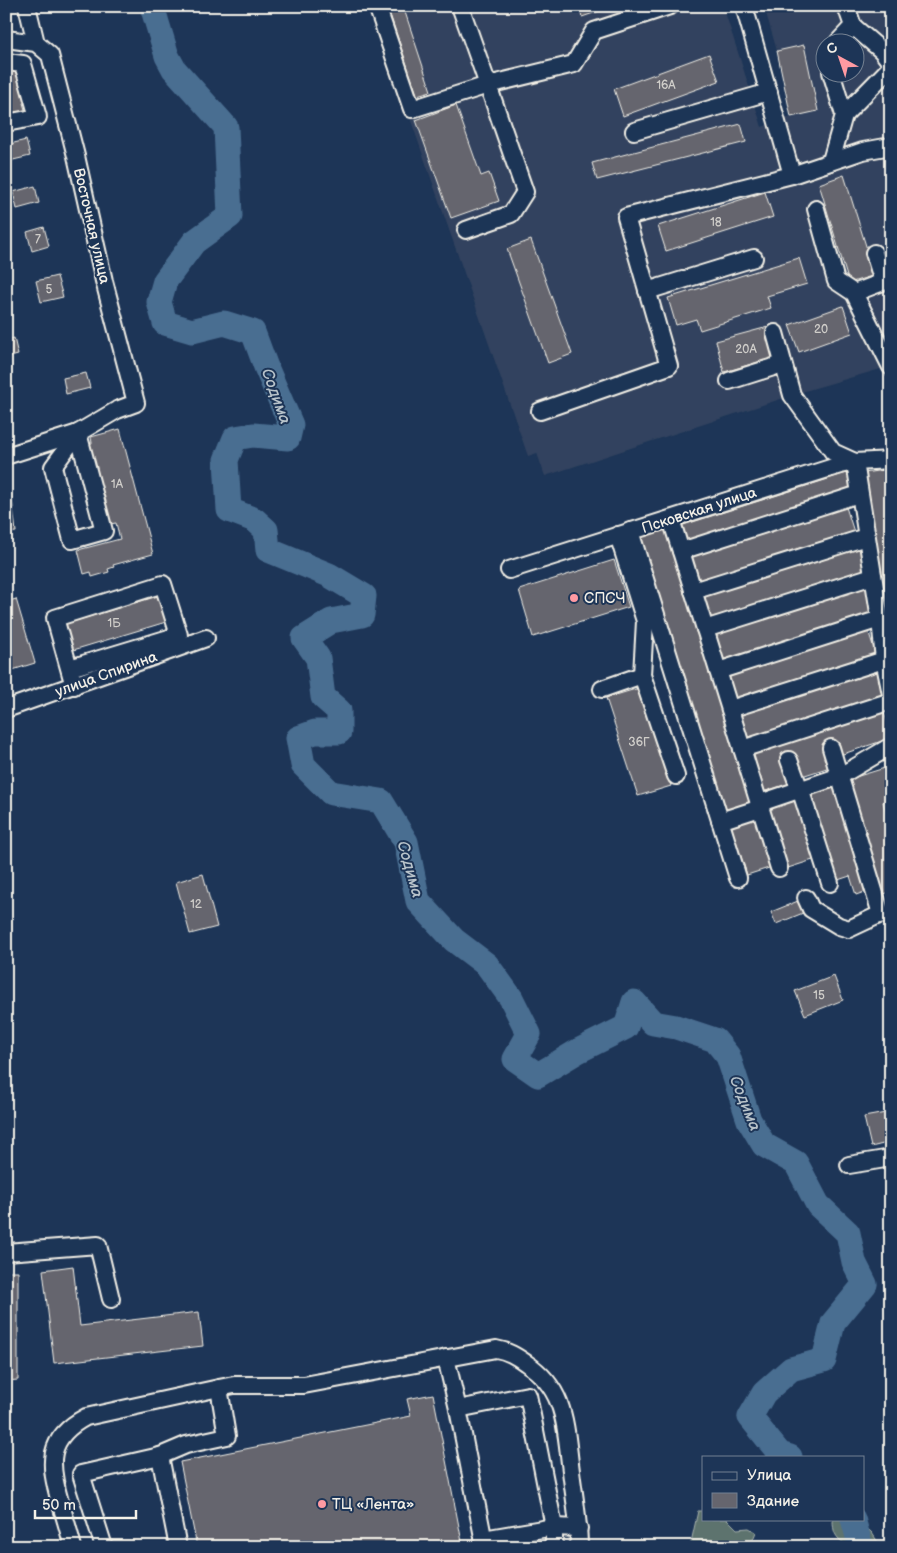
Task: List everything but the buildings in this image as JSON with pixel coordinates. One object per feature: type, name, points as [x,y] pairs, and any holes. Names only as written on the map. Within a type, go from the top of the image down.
[{"type":"street","name":"Восточная улица","points":[[27,6],[41,46],[50,55],[64,107],[104,282],[136,404],[117,410],[78,433]]},
{"type":"street","points":[[377,6],[412,109],[488,85],[574,64],[594,31],[670,6]]},
{"type":"street","points":[[460,6],[526,192],[511,214],[466,230]]},
{"type":"street","points":[[744,6],[792,175]]},
{"type":"street","points":[[831,162],[844,115],[891,65],[882,51],[853,26],[846,6]]},
{"type":"street","points":[[847,32],[853,26]]},
{"type":"street","points":[[6,39],[41,46]]},
{"type":"street","points":[[6,62],[23,64],[38,117],[6,123]]},
{"type":"street","points":[[834,82],[844,115]]},
{"type":"street","points":[[634,131],[769,92]]},
{"type":"street","points":[[37,112],[64,107]]},
{"type":"street","points":[[540,411],[669,366],[626,217],[792,175],[863,150],[891,146]]},
{"type":"street","points":[[816,209],[836,281],[854,293],[891,367]]},
{"type":"street","points":[[854,293],[883,282],[874,253]]},
{"type":"street","points":[[648,291],[754,258]]},
{"type":"street","points":[[775,332],[792,395],[833,452],[855,462],[880,620],[884,660],[891,694]]},
{"type":"street","points":[[730,381],[783,364]]},
{"type":"street","points":[[78,433],[104,531],[72,540],[53,467],[78,433]]},
{"type":"street","points":[[6,456],[78,433]]},
{"type":"street","name":"Псковская улица","points":[[509,570],[840,465],[855,462],[891,460]]},
{"type":"street","points":[[680,551],[859,494]]},
{"type":"street","points":[[671,518],[779,868]]},
{"type":"street","points":[[624,533],[645,621],[642,675],[676,776]]},
{"type":"street","points":[[624,533],[738,878]]},
{"type":"street","points":[[693,591],[866,537]]},
{"type":"street","points":[[705,629],[873,576]]},
{"type":"street","points":[[70,668],[181,640],[163,584],[55,618],[74,686]]},
{"type":"street","points":[[718,670],[880,620]]},
{"type":"street","name":"улица Спирина","points":[[6,709],[74,686],[181,640],[206,638]]},
{"type":"street","points":[[730,709],[884,660]]},
{"type":"street","points":[[602,690],[642,675]]},
{"type":"street","points":[[742,749],[891,701]]},
{"type":"street","points":[[720,821],[754,810],[766,801],[840,776],[891,746]]},
{"type":"street","points":[[806,898],[811,908],[839,926],[849,929],[886,915],[831,748]]},
{"type":"street","points":[[789,760],[830,883]]},
{"type":"street","points":[[849,1165],[891,1158]]},
{"type":"street","points":[[6,1252],[98,1246],[111,1299]]},
{"type":"street","points":[[73,1547],[55,1483],[52,1464],[53,1453],[65,1432],[74,1423],[86,1417],[219,1388],[304,1385],[496,1349],[514,1354],[534,1368],[549,1383],[559,1401],[564,1420],[579,1528],[579,1547]]},
{"type":"street","points":[[446,1358],[484,1543],[554,1527],[579,1528]]},
{"type":"street","points":[[104,1547],[81,1474],[160,1456],[186,1445],[227,1436],[219,1388]]},
{"type":"street","points":[[458,1409],[528,1395],[554,1527],[554,1547]]},
{"type":"street","points":[[160,1456],[178,1547]]},
{"type":"shaded area","points":[[371,6],[723,6],[762,127],[791,117],[777,51],[764,6],[891,6],[891,366],[808,390],[545,476],[537,453],[528,456]]},
{"type":"green space","points":[[698,1511],[702,1511],[702,1520],[728,1520],[737,1529],[749,1528],[756,1532],[750,1547],[690,1547]]},
{"type":"green space","points":[[833,1520],[859,1520],[872,1533],[881,1547],[846,1547],[835,1534]]},
{"type":"waterway","name":"Содима","points":[[152,6],[167,56],[174,69],[226,127],[230,216],[194,242],[165,281],[159,302],[165,323],[192,331],[224,323],[253,332],[291,425],[288,438],[253,435],[235,438],[226,460],[229,510],[255,520],[266,530],[268,550],[329,575],[364,596],[362,615],[331,621],[304,638],[318,658],[323,697],[339,711],[339,732],[315,732],[298,738],[303,765],[331,793],[381,801],[406,842],[418,901],[454,940],[487,965],[511,998],[529,1034],[515,1059],[538,1075],[578,1051],[626,1027],[634,1002],[653,1023],[676,1027],[715,1040],[728,1056],[749,1120],[764,1145],[796,1163],[818,1205],[848,1233],[854,1262],[865,1284],[833,1323],[824,1360],[791,1369],[764,1393],[750,1417],[780,1454],[787,1456]]},
{"type":"waterway","name":"Содима","points":[[853,1520],[861,1547]]},
{"type":"place","name":"СПСЧ","points":[[574,598]]},
{"type":"place","name":"ТЦ «Лента»","points":[[322,1504]]}]
